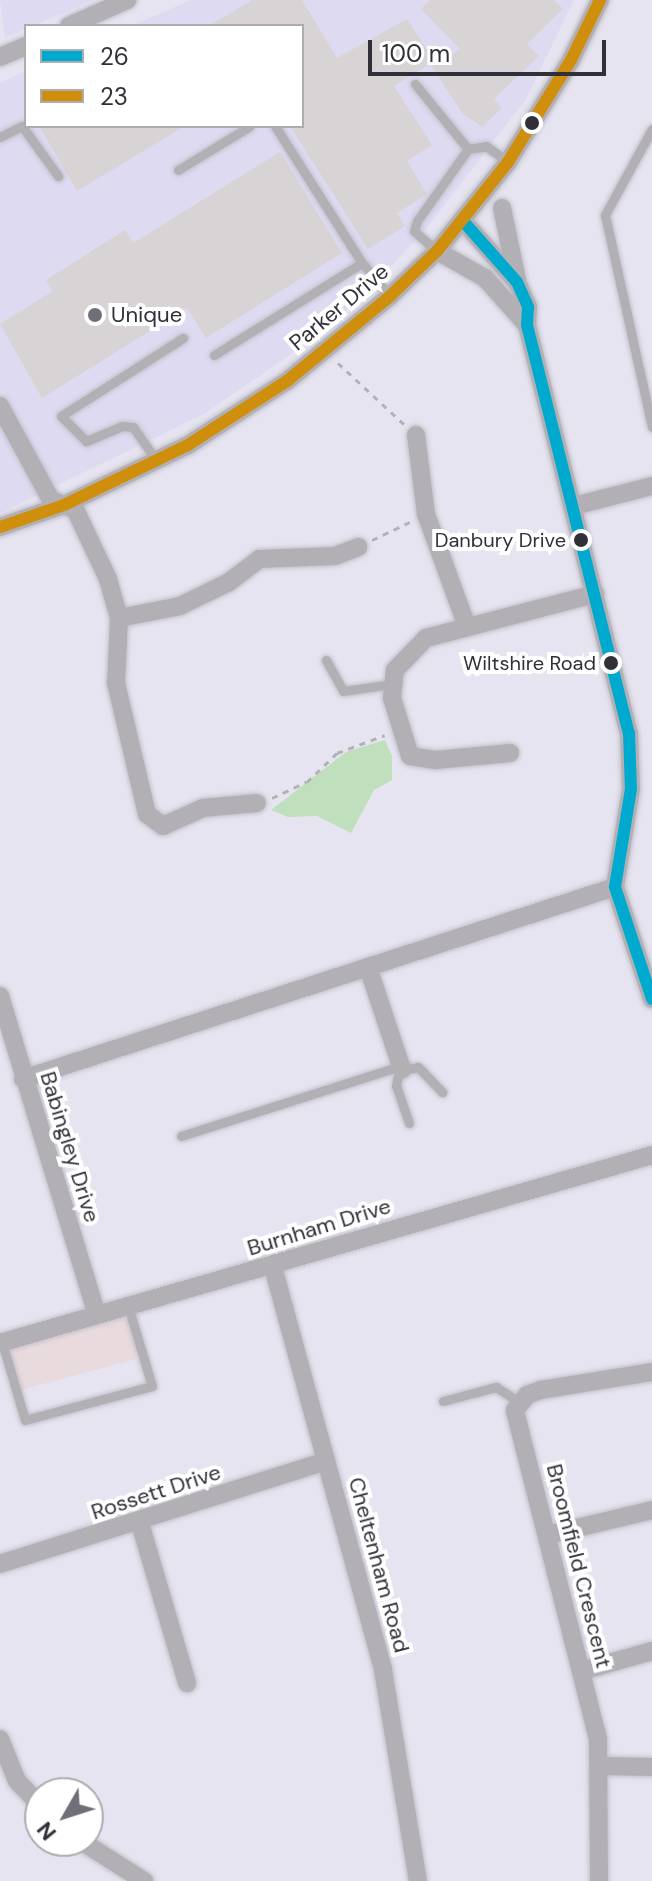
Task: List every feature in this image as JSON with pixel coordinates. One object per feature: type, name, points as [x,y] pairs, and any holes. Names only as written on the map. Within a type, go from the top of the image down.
[{"type":"street","points":[[73,24],[127,0]]},
{"type":"street","name":"Parker Drive","points":[[0,527],[64,505],[238,415],[326,351],[390,296],[437,251],[508,162],[571,60],[600,0]]},
{"type":"street","points":[[0,57],[24,47]]},
{"type":"street","points":[[502,208],[517,282],[528,307],[527,325],[574,506],[632,760],[615,887],[652,999]]},
{"type":"street","points":[[463,221],[517,282]]},
{"type":"street","points":[[437,251],[485,278],[527,325]]},
{"type":"street","points":[[0,406],[51,500],[75,509],[93,545],[119,618],[116,683],[147,814],[163,826],[203,808],[257,803]]},
{"type":"street","points":[[416,435],[426,514],[466,624]]},
{"type":"street","points":[[574,506],[652,486]]},
{"type":"street","points":[[119,618],[180,606],[229,582],[259,559],[335,556],[358,547]]},
{"type":"street","points":[[510,753],[421,760],[404,749],[392,684],[395,670],[414,646],[466,624],[595,594]]},
{"type":"street","points":[[23,1079],[615,887]]},
{"type":"street","points":[[368,967],[402,1068]]},
{"type":"street","name":"Babingley Drive","points":[[0,996],[96,1312]]},
{"type":"street","name":"Burnham Drive","points":[[1,1343],[96,1312],[273,1267],[652,1155]]},
{"type":"street","name":"Cheltenham Road","points":[[273,1267],[383,1670],[418,1881]]},
{"type":"street","points":[[519,1402],[541,1390],[652,1372]]},
{"type":"street","name":"Broomfield Crescent","points":[[519,1402],[516,1420],[548,1535],[601,1766],[599,1881]]},
{"type":"street","name":"Rossett Drive","points":[[0,1564],[140,1523],[326,1461]]},
{"type":"street","points":[[548,1535],[652,1510]]},
{"type":"street","points":[[140,1523],[187,1683]]},
{"type":"street","points":[[581,1671],[652,1651]]},
{"type":"street","points":[[1,1746],[17,1781],[24,1788]]},
{"type":"street","points":[[601,1766],[652,1767]]},
{"type":"street","points":[[104,1856],[144,1881]]},
{"type":"lane","points":[[415,84],[468,149]]},
{"type":"lane","points":[[0,137],[22,126],[58,176]]},
{"type":"lane","points":[[178,170],[247,128]]},
{"type":"lane","points":[[276,128],[362,263],[390,296]]},
{"type":"lane","points":[[652,129],[605,215],[652,427]]},
{"type":"lane","points":[[437,251],[414,231],[417,221],[468,149],[486,146],[508,162]]},
{"type":"lane","points":[[214,355],[362,263]]},
{"type":"lane","points":[[156,460],[133,427],[122,426],[86,441],[61,416],[183,338]]},
{"type":"lane","points":[[326,660],[343,691],[392,684]]},
{"type":"lane","points":[[181,1136],[402,1068],[418,1067],[442,1092]]},
{"type":"lane","points":[[402,1068],[395,1081],[409,1123]]},
{"type":"lane","points":[[1,1343],[25,1420],[152,1386],[128,1306]]},
{"type":"lane","points":[[443,1401],[496,1387],[519,1402]]},
{"type":"path","points":[[326,351],[416,435]]},
{"type":"path","points":[[358,547],[426,514]]},
{"type":"path","points":[[257,803],[307,782],[337,753],[400,733]]},
{"type":"shaded area","points":[[0,0],[93,0],[37,24],[24,24],[24,30],[5,38]]},
{"type":"shaded area","points":[[191,0],[574,0],[526,99],[425,230],[360,299],[287,357],[204,414],[0,513],[0,83],[24,72],[24,128],[304,128],[304,24],[136,24]]},
{"type":"shaded area","points":[[127,1317],[138,1359],[19,1390],[8,1349]]},
{"type":"green space","points":[[385,740],[392,756],[392,780],[374,790],[351,833],[317,816],[288,817],[271,810],[346,752]]},
{"type":"building","points":[[252,0],[302,0],[337,58],[407,19],[434,61],[394,86],[432,145],[407,161],[427,194],[397,213],[405,226],[368,249],[291,128],[304,128],[304,24],[212,24]]},
{"type":"building","points":[[430,0],[554,0],[563,9],[527,44],[539,56],[494,99],[502,108],[482,127],[463,114],[432,67],[460,49],[421,9]]},
{"type":"building","points":[[40,128],[182,128],[77,191]]},
{"type":"building","points":[[280,152],[342,253],[206,338],[187,308],[42,398],[0,324],[53,291],[46,280],[125,230],[133,243]]},
{"type":"transit line","name":"23","points":[[0,527],[64,505],[188,445],[287,381],[390,296],[437,251],[508,162],[571,60],[600,0]]},
{"type":"transit line","name":"26","points":[[463,221],[517,282],[528,307],[527,325],[629,733],[631,789],[615,887],[652,999]]},
{"type":"place","name":"Unique","points":[[95,315]]},
{"type":"place","name":"Danbury Drive","points":[[581,540]]},
{"type":"place","name":"Wiltshire Road","points":[[611,663]]}]
